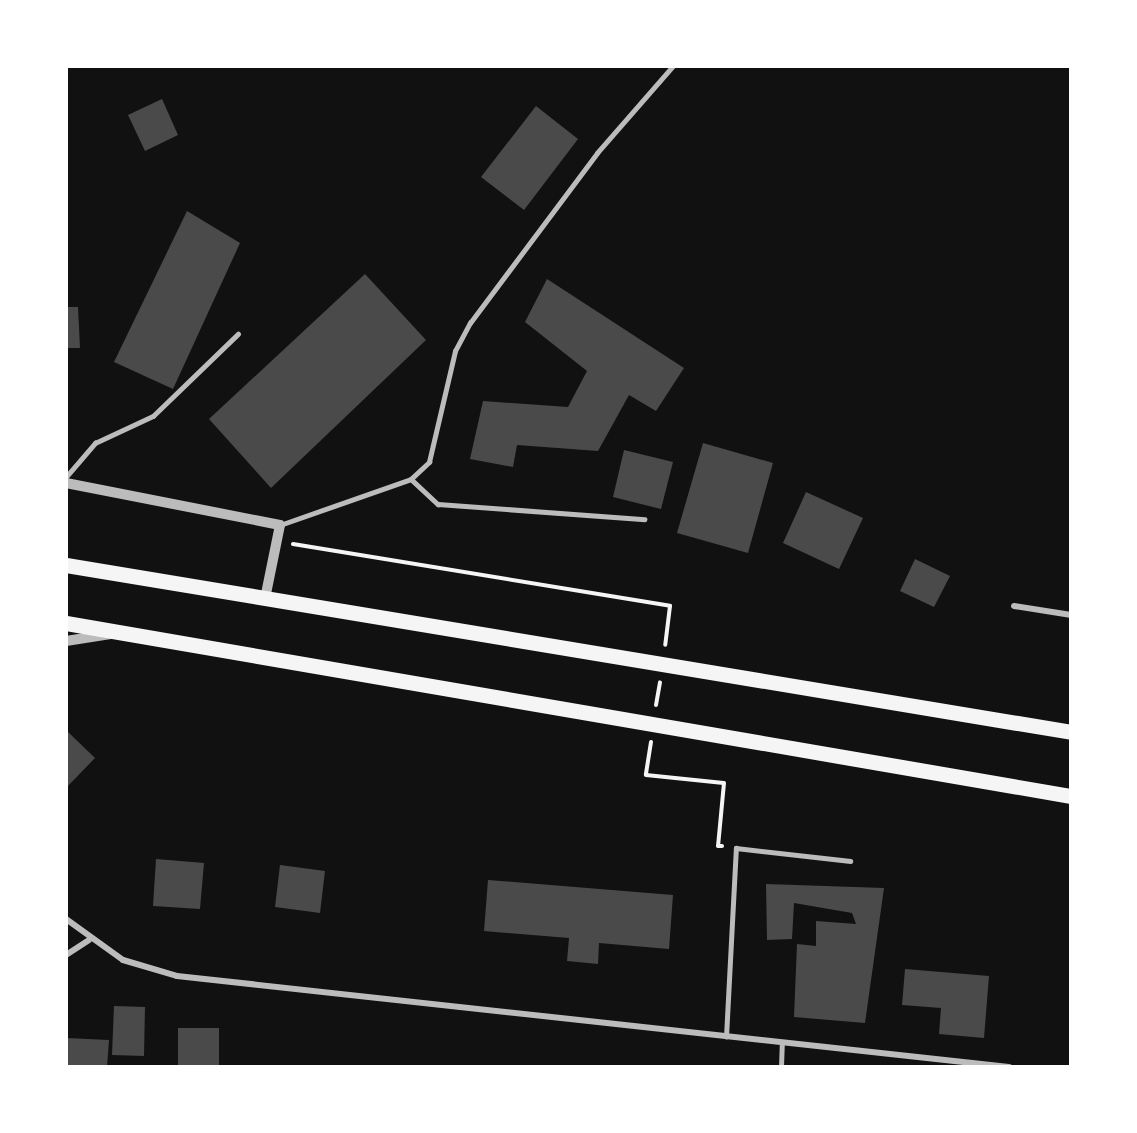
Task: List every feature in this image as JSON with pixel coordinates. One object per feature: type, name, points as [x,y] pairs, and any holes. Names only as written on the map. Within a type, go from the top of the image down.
[{"type":"main road","points":[[66,565],[265,600],[1071,732]]},
{"type":"main road","points":[[66,623],[1071,796]]},
{"type":"street","points":[[66,483],[280,525],[281,542],[265,600]]},
{"type":"street","points":[[1014,606],[1071,615]]},
{"type":"street","points":[[66,641],[115,633]]},
{"type":"street","points":[[66,919],[89,939],[123,960],[177,976],[1008,1067]]},
{"type":"street","points":[[66,955],[89,939]]},
{"type":"lane","points":[[280,525],[411,479],[429,462],[455,351],[470,323],[597,153],[673,66]]},
{"type":"lane","points":[[66,477],[95,443],[153,416],[238,334]]},
{"type":"lane","points":[[411,479],[438,504],[644,519]]},
{"type":"lane","points":[[726,1037],[736,848],[850,861]]},
{"type":"lane","points":[[781,1067],[782,1044]]},
{"type":"path","points":[[281,542],[670,606],[664,650]]},
{"type":"path","points":[[655,716],[661,672]]},
{"type":"path","points":[[651,739],[646,775],[724,783],[718,846],[736,848]]},
{"type":"building","points":[[162,99],[178,135],[145,151],[128,115]]},
{"type":"building","points":[[536,106],[578,139],[524,210],[481,177]]},
{"type":"building","points":[[187,211],[240,243],[173,389],[114,362]]},
{"type":"building","points":[[365,274],[426,340],[271,488],[209,419]]},
{"type":"building","points":[[547,279],[684,368],[656,411],[629,395],[598,451],[517,445],[513,467],[470,459],[483,401],[568,407],[587,371],[525,322]]},
{"type":"building","points":[[66,307],[78,307],[80,348],[66,348]]},
{"type":"building","points":[[703,443],[773,463],[748,553],[677,533]]},
{"type":"building","points":[[624,450],[673,462],[661,509],[613,497]]},
{"type":"building","points":[[806,492],[863,518],[839,569],[783,543]]},
{"type":"building","points":[[915,559],[950,576],[934,607],[900,591]]},
{"type":"building","points":[[66,730],[95,758],[66,788]]},
{"type":"building","points":[[156,859],[204,863],[200,909],[153,906]]},
{"type":"building","points":[[280,865],[325,871],[320,913],[275,907]]},
{"type":"building","points":[[488,880],[673,895],[669,949],[599,943],[598,964],[567,961],[569,938],[484,931]]},
{"type":"building","points":[[766,884],[884,888],[865,1023],[794,1017],[797,944],[816,946],[816,921],[856,924],[852,913],[794,903],[792,939],[767,940]]},
{"type":"building","points":[[905,969],[989,976],[984,1038],[939,1034],[941,1008],[902,1005]]},
{"type":"building","points":[[114,1006],[145,1007],[144,1056],[112,1055]]},
{"type":"building","points":[[178,1028],[219,1028],[219,1067],[178,1067]]},
{"type":"building","points":[[66,1038],[109,1040],[107,1067],[66,1067]]}]
